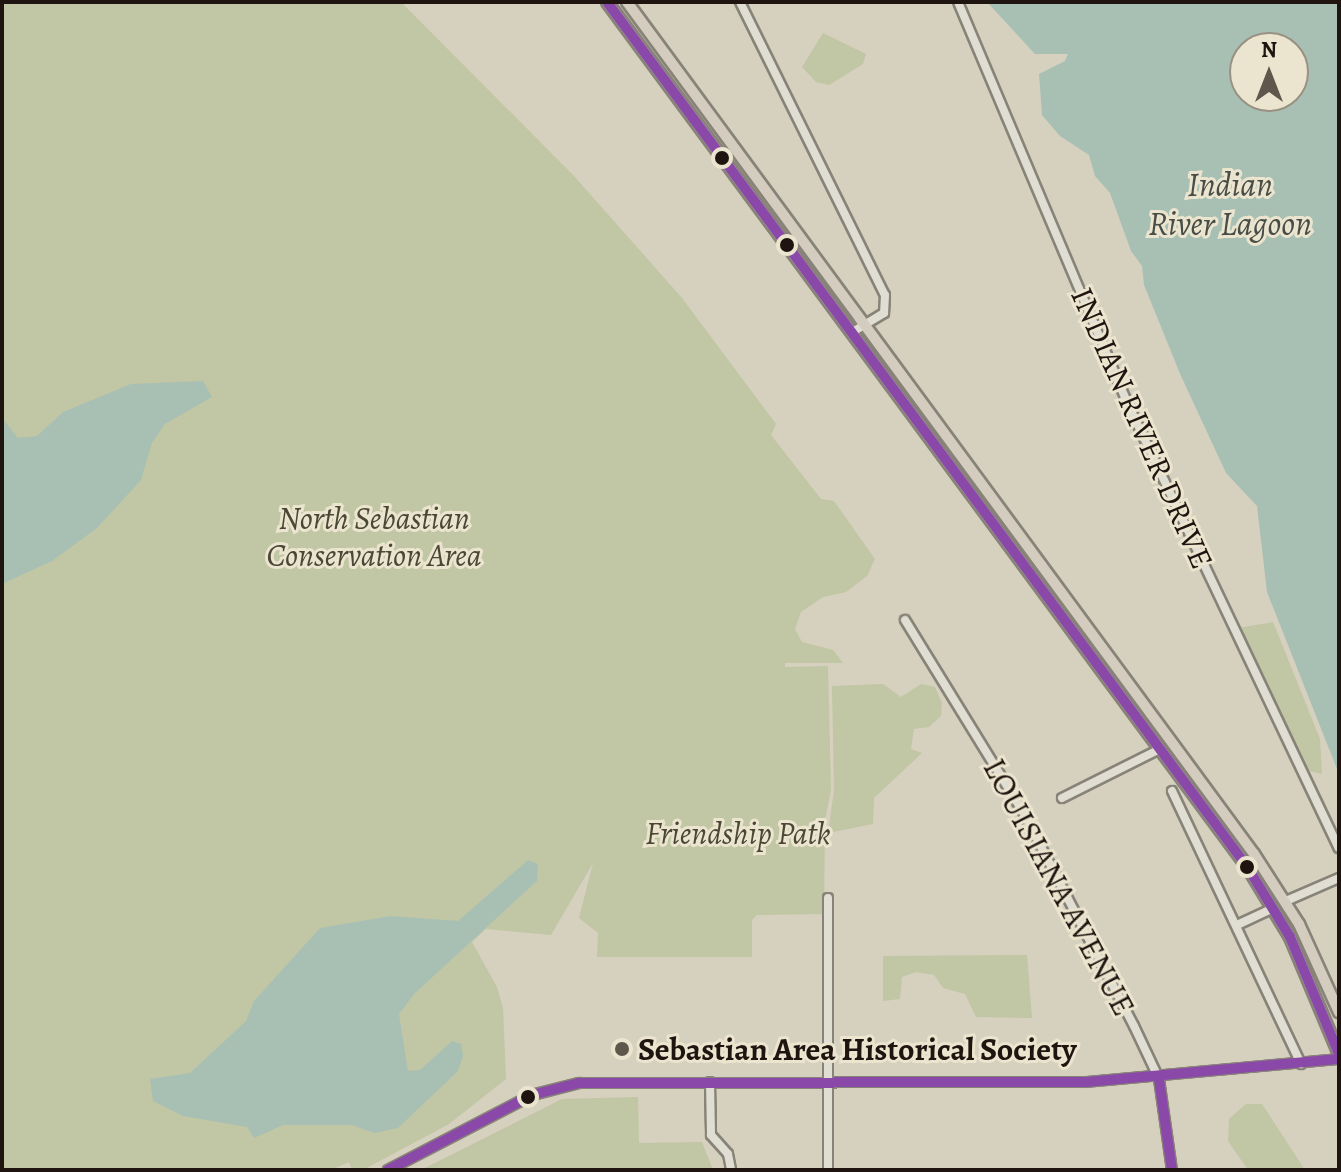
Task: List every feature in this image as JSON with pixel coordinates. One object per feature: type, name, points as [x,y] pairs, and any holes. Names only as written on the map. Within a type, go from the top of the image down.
[{"type":"main road","points":[[607,2],[1160,749],[1273,908],[1315,990],[1339,1057]]},
{"type":"main road","points":[[627,2],[1286,901],[1339,1012]]},
{"type":"main road","points":[[1142,725],[1168,736]]},
{"type":"main road","points":[[1160,749],[1187,762]]},
{"type":"street","points":[[740,2],[885,295],[884,313],[852,332]]},
{"type":"street","name":"INDIAN RIVER DRIVE","points":[[958,2],[1125,398],[1339,848]]},
{"type":"street","points":[[745,186],[758,180]]},
{"type":"street","name":"LOUISIANA AVENUE","points":[[905,620],[1023,812],[1159,1079],[1172,1170]]},
{"type":"street","points":[[1062,798],[1160,749]]},
{"type":"street","points":[[1172,791],[1301,1064]]},
{"type":"street","points":[[1286,901],[1339,878]]},
{"type":"street","points":[[828,898],[828,1170]]},
{"type":"street","points":[[1237,925],[1273,908]]},
{"type":"street","points":[[388,1170],[554,1087],[710,1082],[1159,1079],[1339,1057]]},
{"type":"street","points":[[710,1082],[711,1135],[728,1154],[731,1170]]},
{"type":"green space","name":"North Sebastian Conservation Area","points":[[2,2],[401,2],[574,176],[682,298],[776,424],[771,435],[821,499],[834,501],[875,559],[867,576],[846,592],[823,597],[801,612],[795,629],[802,642],[833,650],[843,663],[785,663],[785,667],[828,666],[831,790],[825,820],[824,914],[757,915],[752,920],[752,957],[597,957],[598,933],[579,918],[593,863],[551,935],[486,929],[472,942],[497,987],[503,1008],[506,1079],[449,1124],[363,1170],[352,1170],[349,1162],[331,1170],[2,1170]]},
{"type":"green space","points":[[823,33],[866,54],[863,64],[829,85],[816,82],[802,67]]},
{"type":"green space","points":[[1273,622],[1320,739],[1322,774],[1305,770],[1238,628]]},
{"type":"green space","points":[[883,684],[901,697],[921,684],[935,687],[942,703],[941,716],[929,727],[914,729],[911,749],[922,753],[874,798],[873,824],[828,833],[834,790],[832,686]]},
{"type":"green space","points":[[1027,955],[1032,1018],[976,1017],[965,994],[943,988],[934,975],[916,972],[902,977],[900,999],[883,1001],[883,956]]},
{"type":"green space","points":[[638,1097],[639,1143],[702,1142],[713,1170],[425,1168],[562,1099]]},
{"type":"green space","points":[[1246,1104],[1262,1104],[1305,1170],[1248,1170],[1228,1141],[1229,1119]]},
{"type":"water","name":"Indian River Lagoon","points":[[987,2],[1339,2],[1339,774],[1267,592],[1257,506],[1226,473],[1181,376],[1144,285],[1142,266],[1131,251],[1110,193],[1095,176],[1089,155],[1060,136],[1042,115],[1039,74],[1065,61],[1068,54],[1035,54]]},
{"type":"water","points":[[203,381],[212,397],[165,424],[152,443],[141,480],[97,528],[52,561],[2,584],[2,418],[18,438],[37,436],[63,412],[131,384]]},
{"type":"water","points":[[528,860],[538,864],[537,881],[415,993],[399,1014],[408,1071],[420,1070],[452,1041],[461,1044],[463,1056],[458,1071],[398,1128],[374,1133],[352,1125],[283,1125],[254,1138],[247,1127],[183,1116],[153,1101],[150,1079],[190,1073],[246,1021],[254,1001],[320,928],[391,916],[458,921]]},
{"type":"transit line","points":[[607,2],[1248,868],[1290,937],[1339,1054]]},
{"type":"transit line","points":[[388,1170],[532,1095],[579,1083],[1086,1082],[1339,1059]]},
{"type":"transit line","points":[[1159,1079],[1172,1170]]},
{"type":"place","name":"Sebastian Area Historical Society","points":[[622,1049]]},
{"type":"park label","name":"Friendship Patk","points":[[738,833]]}]
